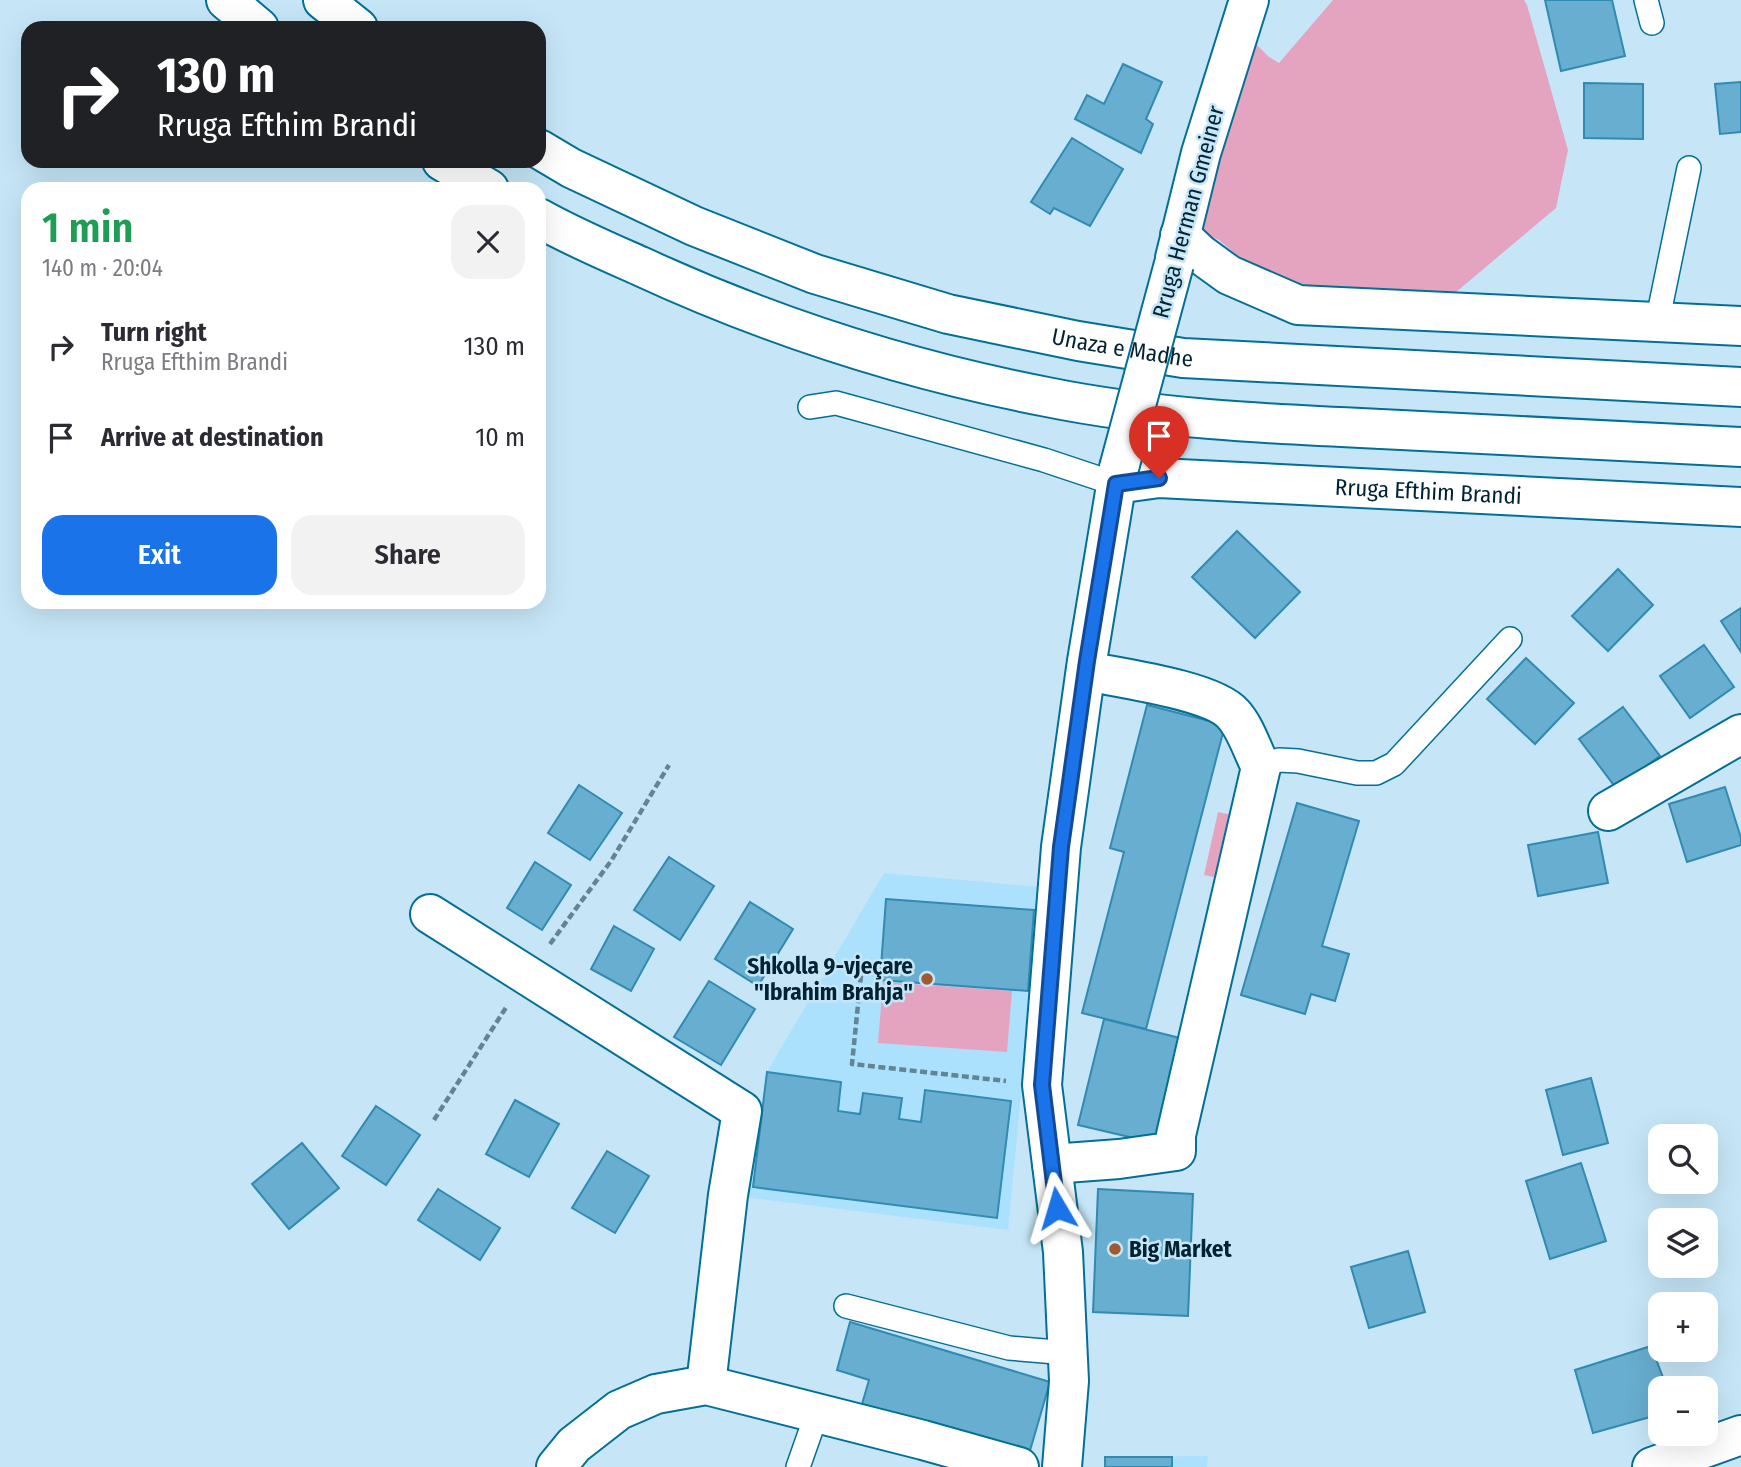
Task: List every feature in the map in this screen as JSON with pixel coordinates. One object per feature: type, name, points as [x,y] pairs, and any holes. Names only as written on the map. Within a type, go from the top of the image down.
[{"type":"main road","points":[[226,0],[251,21]]},
{"type":"main road","points":[[323,0],[349,21]]},
{"type":"main road","name":"Rruga Herman Gmeiner","points":[[1062,1467],[1069,1381],[1063,1252],[1042,1085],[1061,847],[1117,476],[1201,153],[1249,0]]},
{"type":"main road","name":"Unaza e Madhe","points":[[546,153],[571,168],[694,226],[815,274],[948,314],[1078,341],[1183,358],[1741,387]]},
{"type":"main road","points":[[454,168],[477,182]]},
{"type":"main road","points":[[546,222],[681,285],[802,332],[922,369],[1049,398],[1181,416],[1263,423],[1741,447]]},
{"type":"main road","points":[[1177,249],[1200,254],[1230,275],[1298,305],[1741,326]]},
{"type":"main road","name":"Rruga Efthim Brandi","points":[[1117,476],[1741,507]]},
{"type":"main road","points":[[1052,1164],[1119,1160],[1176,1152],[1176,1135],[1261,767],[1241,725],[1231,712],[1214,702],[1184,692],[1086,671]]},
{"type":"main road","points":[[1608,811],[1741,734]]},
{"type":"main road","points":[[430,914],[742,1111],[728,1195],[706,1385]]},
{"type":"main road","points":[[556,1467],[574,1445],[619,1410],[656,1394],[706,1385],[1018,1467]]},
{"type":"main road","points":[[1652,1467],[1741,1435]]},
{"type":"lane","points":[[1646,0],[1652,23]]},
{"type":"lane","points":[[1657,323],[1689,168]]},
{"type":"lane","points":[[810,407],[836,403],[1044,460],[1117,476]]},
{"type":"lane","points":[[1261,767],[1279,761],[1328,766],[1357,773],[1376,773],[1385,769],[1394,764],[1510,639]]},
{"type":"lane","points":[[846,1306],[1009,1348],[1068,1353]]},
{"type":"lane","points":[[798,1467],[817,1413]]},
{"type":"path","points":[[862,965],[852,1064],[1042,1085]]},
{"type":"shaded area","points":[[1333,0],[1524,0],[1527,5],[1568,150],[1556,208],[1449,298],[1307,291],[1251,267],[1219,240],[1205,234],[1197,223],[1224,119],[1240,94],[1246,45],[1256,44],[1279,63]]},
{"type":"shaded area","points":[[1218,812],[1241,817],[1227,880],[1204,875]]},
{"type":"shaded area","name":"Shkolla 9-vjeçare \"Ibrahim Brahja\"","points":[[884,873],[1041,887],[1008,1230],[744,1197],[767,1072]]},
{"type":"shaded area","points":[[883,982],[1012,991],[1007,1052],[878,1043]]},
{"type":"shaded area","points":[[1208,1456],[1207,1467],[1105,1467],[1105,1457]]},
{"type":"building","points":[[1545,0],[1612,0],[1625,56],[1561,71]]},
{"type":"building","points":[[1123,64],[1162,82],[1146,119],[1153,124],[1141,153],[1075,119],[1087,95],[1104,104]]},
{"type":"building","points":[[1741,82],[1741,132],[1720,134],[1715,84]]},
{"type":"building","points":[[1584,83],[1643,84],[1643,139],[1584,138]]},
{"type":"building","points":[[1072,138],[1123,169],[1090,226],[1054,208],[1050,214],[1031,202]]},
{"type":"building","points":[[1237,531],[1300,592],[1255,638],[1192,577]]},
{"type":"building","points":[[1618,569],[1653,605],[1608,651],[1572,616]]},
{"type":"building","points":[[1741,608],[1741,652],[1721,621]]},
{"type":"building","points":[[1704,645],[1734,687],[1690,718],[1660,676]]},
{"type":"building","points":[[1526,658],[1574,703],[1535,744],[1487,699]]},
{"type":"building","points":[[1147,705],[1225,725],[1146,1029],[1082,1013],[1124,852],[1110,848]]},
{"type":"building","points":[[1623,707],[1660,756],[1616,788],[1579,739]]},
{"type":"building","points":[[579,785],[622,813],[590,860],[548,833]]},
{"type":"building","points":[[1725,787],[1741,845],[1687,862],[1669,804]]},
{"type":"building","points":[[1297,803],[1359,821],[1322,946],[1349,954],[1335,1001],[1311,994],[1305,1014],[1241,995]]},
{"type":"building","points":[[1598,832],[1608,883],[1538,896],[1528,845]]},
{"type":"building","points":[[669,857],[714,886],[680,940],[634,910]]},
{"type":"building","points":[[535,862],[571,885],[542,930],[507,908]]},
{"type":"building","points":[[886,899],[1034,910],[1028,991],[880,980]]},
{"type":"building","points":[[750,902],[793,929],[758,986],[715,959]]},
{"type":"building","points":[[614,926],[654,949],[631,991],[591,969]]},
{"type":"building","points":[[709,981],[755,1009],[721,1065],[674,1037]]},
{"type":"building","points":[[1104,1019],[1180,1038],[1155,1143],[1078,1125]]},
{"type":"building","points":[[767,1072],[841,1082],[838,1111],[860,1114],[863,1093],[902,1098],[899,1119],[921,1122],[925,1090],[1011,1101],[997,1218],[753,1187]]},
{"type":"building","points":[[1591,1078],[1608,1143],[1563,1155],[1546,1090]]},
{"type":"building","points":[[515,1100],[559,1124],[529,1177],[486,1154]]},
{"type":"building","points":[[376,1106],[420,1135],[386,1185],[342,1156]]},
{"type":"building","points":[[302,1143],[339,1188],[289,1229],[252,1184]]},
{"type":"building","points":[[607,1151],[649,1176],[615,1233],[572,1208]]},
{"type":"building","points":[[1581,1163],[1606,1241],[1550,1259],[1526,1181]]},
{"type":"building","points":[[438,1189],[500,1228],[480,1260],[418,1220]]},
{"type":"building","points":[[1098,1189],[1193,1194],[1188,1316],[1093,1312]]},
{"type":"building","points":[[1408,1251],[1425,1312],[1369,1328],[1351,1267]]},
{"type":"building","points":[[850,1322],[1050,1382],[1029,1454],[862,1404],[869,1380],[837,1370]]},
{"type":"building","points":[[1648,1347],[1648,1362],[1657,1362],[1662,1376],[1648,1376],[1648,1418],[1593,1433],[1575,1370]]},
{"type":"building","points":[[1105,1457],[1172,1457],[1172,1467],[1105,1467]]},
{"type":"place","name":"Shkolla 9-vjeçare \"Ibrahim Brahja\"","points":[[927,979]]},
{"type":"place","name":"Big Market","points":[[1115,1249]]},
{"type":"route","points":[[1057,1208],[1042,1085],[1061,847],[1087,661],[1116,484],[1159,478]]}]
